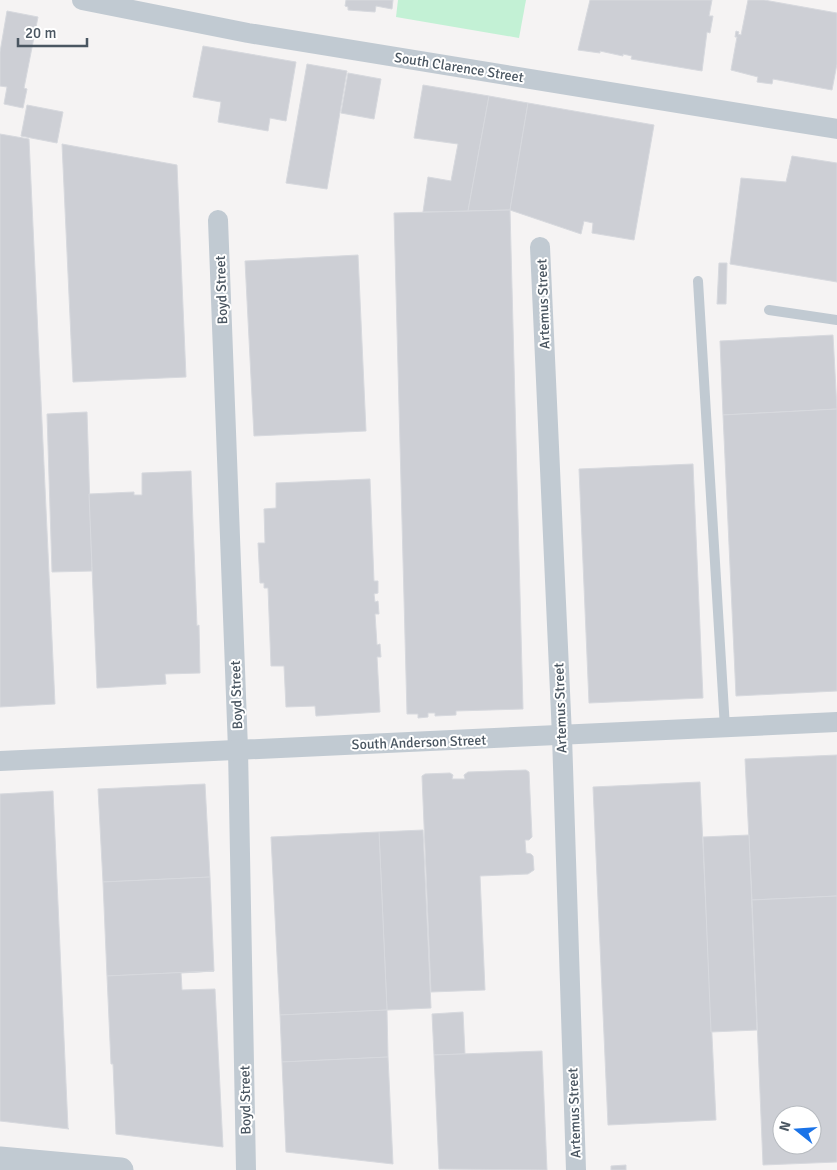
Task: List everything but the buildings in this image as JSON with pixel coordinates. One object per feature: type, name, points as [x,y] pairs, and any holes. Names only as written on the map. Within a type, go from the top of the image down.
[{"type":"street","name":"South Clarence Street","points":[[82,0],[248,33],[837,128]]},
{"type":"street","name":"Boyd Street","points":[[218,220],[238,749],[246,1170]]},
{"type":"street","name":"Artemus Street","points":[[540,247],[562,736],[576,1170]]},
{"type":"street","name":"South Anderson Street","points":[[0,761],[837,722]]},
{"type":"street","points":[[0,1159],[121,1170]]},
{"type":"lane","points":[[698,281],[725,728]]},
{"type":"lane","points":[[769,310],[837,320]]},
{"type":"green space","points":[[398,0],[526,0],[519,38],[396,17]]}]
